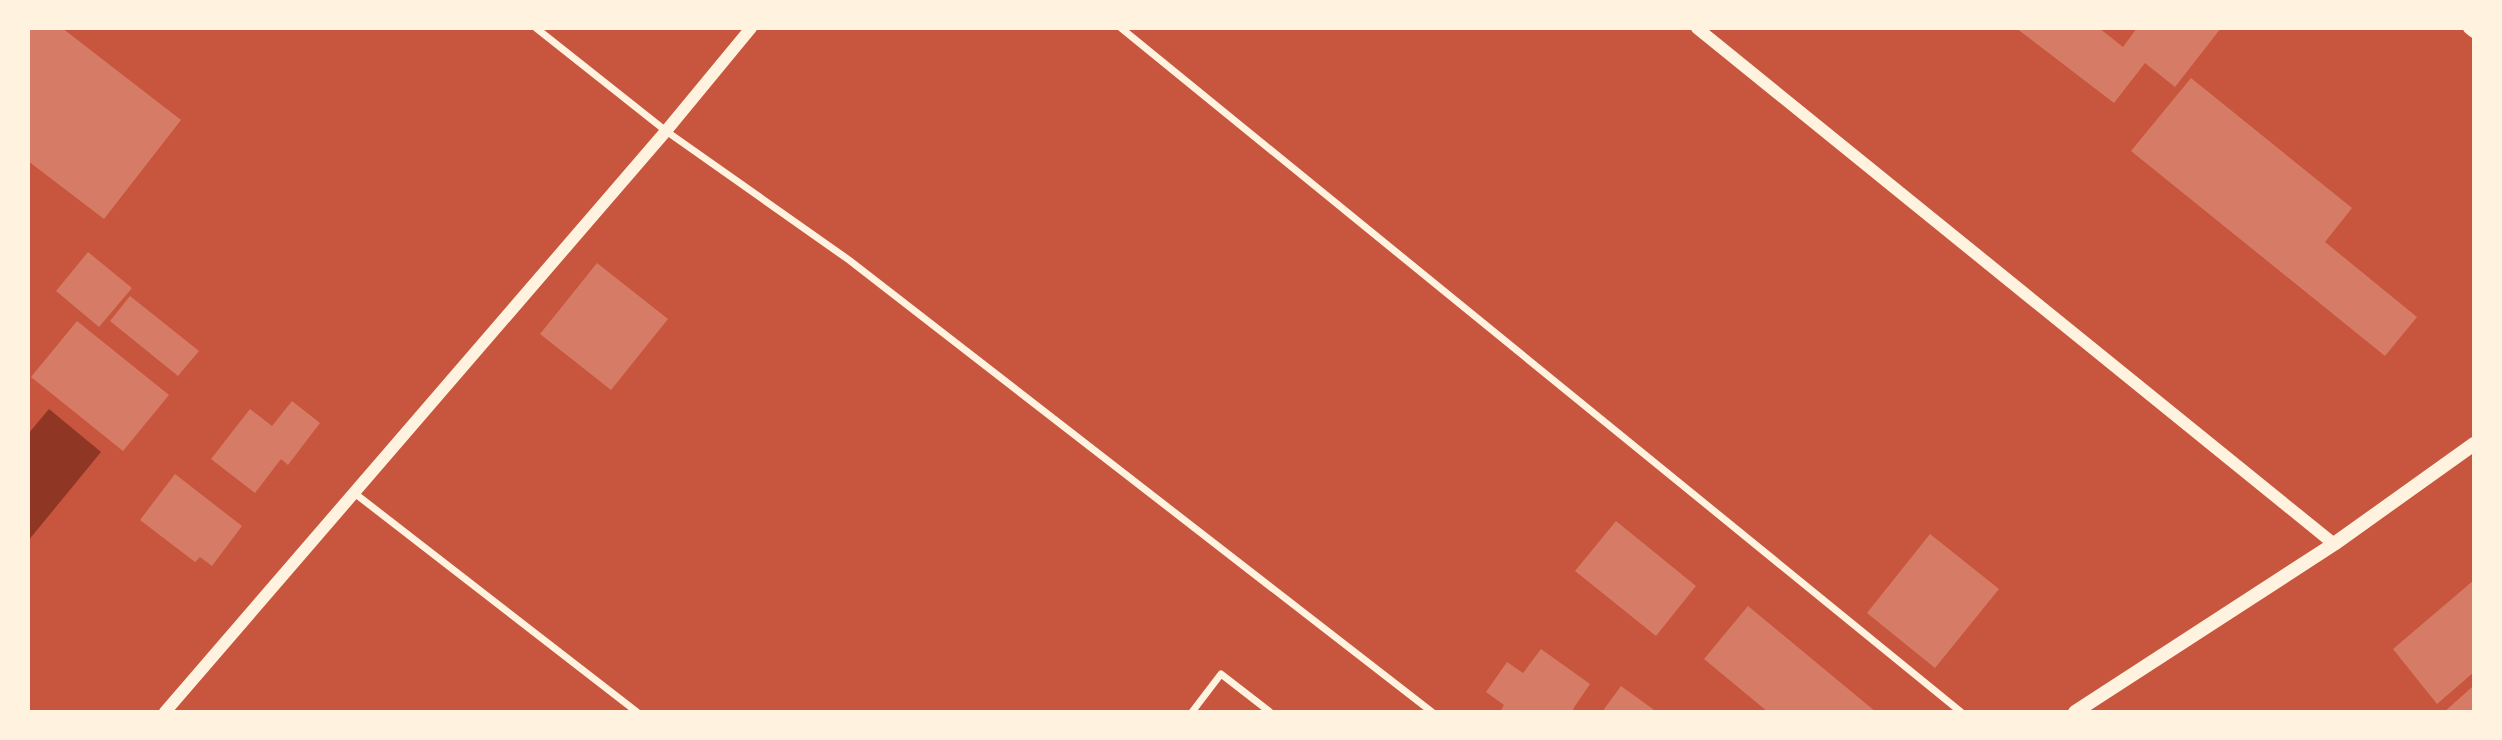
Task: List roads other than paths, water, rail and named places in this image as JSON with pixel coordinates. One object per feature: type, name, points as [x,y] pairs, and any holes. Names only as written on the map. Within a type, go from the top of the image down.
[{"type":"main road","points":[[2075,712],[2334,544],[2474,444]]},
{"type":"street","points":[[536,28],[666,131],[849,260],[1432,712]]},
{"type":"street","points":[[165,712],[666,131],[751,28]]},
{"type":"street","points":[[1121,28],[1961,712]]},
{"type":"street","points":[[1697,28],[2334,544]]},
{"type":"street","points":[[2469,28],[2474,32]]},
{"type":"street","points":[[353,492],[637,712]]},
{"type":"street","points":[[1192,712],[1221,674],[1270,712]]}]
